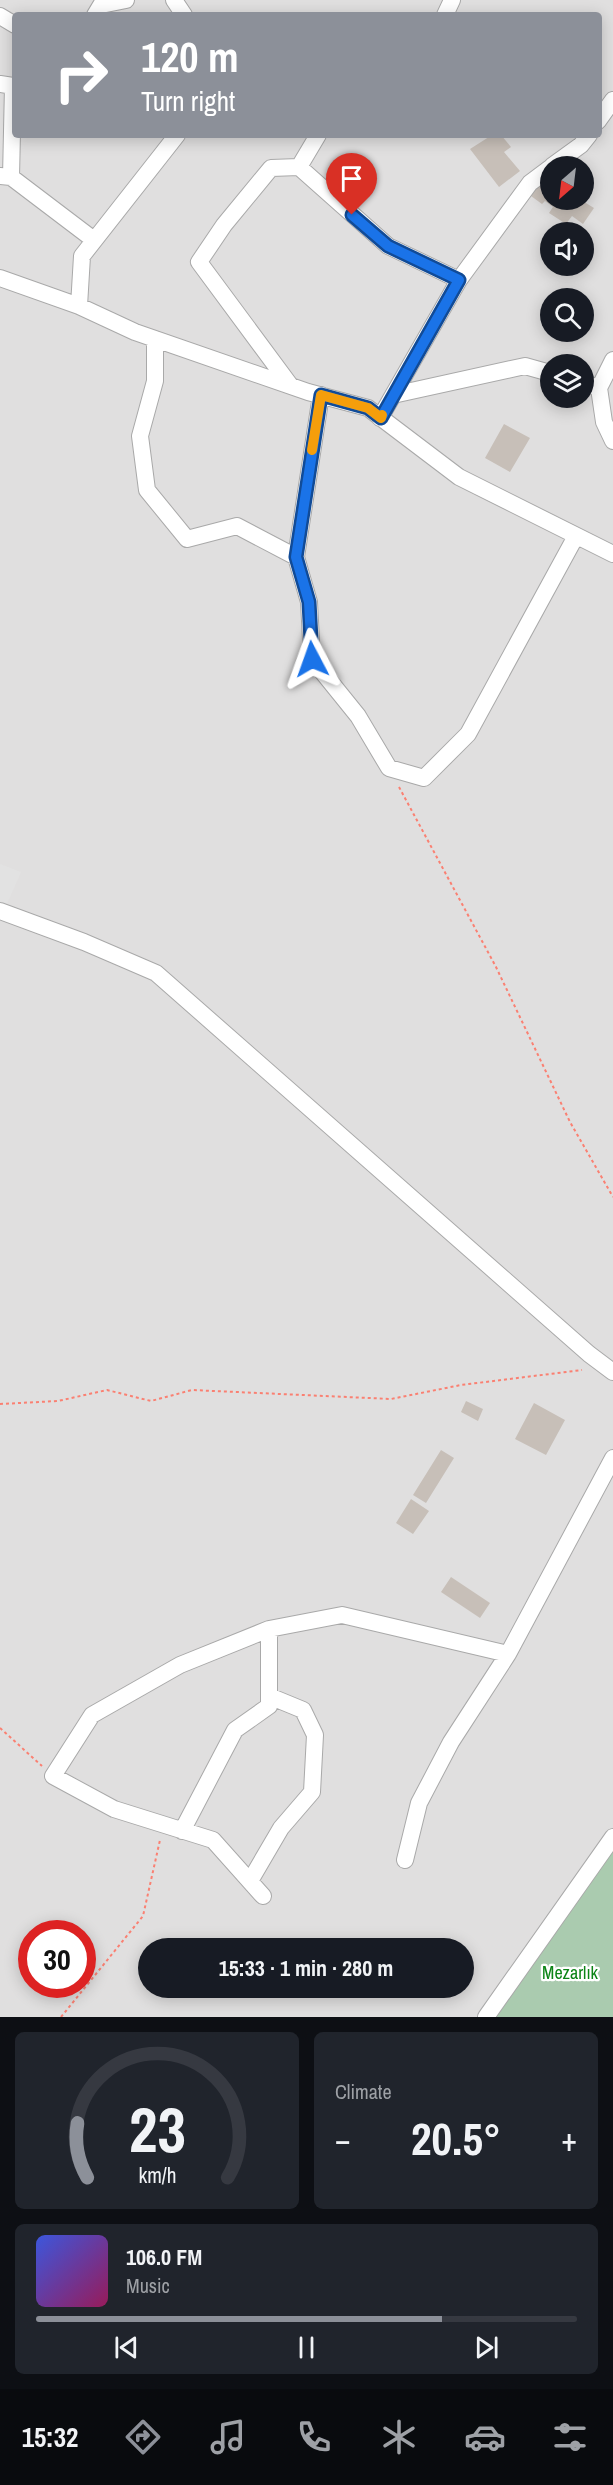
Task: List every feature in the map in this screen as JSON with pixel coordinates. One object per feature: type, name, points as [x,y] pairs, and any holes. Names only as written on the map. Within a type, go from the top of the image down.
[{"type":"street","points":[[97,12],[101,5],[126,0]]},
{"type":"street","points":[[9,84],[6,177],[94,240]]},
{"type":"street","points":[[79,306],[82,256],[175,138]]},
{"type":"street","points":[[299,168],[316,138]]},
{"type":"street","points":[[566,156],[587,138]]},
{"type":"street","points":[[290,385],[199,262],[224,225],[271,168],[299,168],[388,246],[459,280]]},
{"type":"street","points":[[381,418],[459,280],[530,183],[540,175]]},
{"type":"street","points":[[0,278],[79,306],[155,339],[290,385],[368,408],[459,477],[613,554]]},
{"type":"street","points":[[155,339],[155,381],[140,436],[147,490],[187,539],[237,526],[296,557]]},
{"type":"street","points":[[594,382],[613,360]]},
{"type":"street","points":[[393,395],[525,366],[540,371]]},
{"type":"street","points":[[594,394],[613,441]]},
{"type":"street","points":[[321,395],[296,557],[309,602],[312,659],[358,716],[388,768],[424,778],[468,734],[576,536]]},
{"type":"street","points":[[0,911],[84,942],[156,973],[589,1354],[610,1369]]},
{"type":"street","points":[[405,1860],[418,1803],[451,1742],[508,1654],[613,1458]]},
{"type":"street","points":[[263,1896],[213,1840],[114,1809],[53,1776],[92,1715],[180,1665],[269,1629],[342,1615],[508,1654]]},
{"type":"street","points":[[182,1830],[236,1730],[269,1706],[269,1629]]},
{"type":"street","points":[[250,1881],[281,1828],[312,1792],[315,1735],[303,1710],[269,1695]]},
{"type":"street","points":[[486,2017],[613,1837]]},
{"type":"path","points":[[388,768],[496,967],[570,1122],[613,1197]]},
{"type":"path","points":[[0,1404],[58,1401],[107,1390],[152,1401],[192,1390],[391,1399],[461,1385],[610,1369]]},
{"type":"path","points":[[0,1728],[53,1776]]},
{"type":"path","points":[[61,2017],[143,1916],[163,1825]]},
{"type":"shaded area","points":[[0,0],[613,0],[613,2017],[0,2017]]},
{"type":"shaded area","points":[[0,864],[21,872],[6,906],[0,903]]},
{"type":"green space","name":"Mezarlık","points":[[613,1837],[613,2017],[486,2017]]},
{"type":"building","points":[[487,138],[504,138],[511,147],[504,152],[520,171],[499,187],[470,149]]},
{"type":"building","points":[[540,182],[540,203],[531,196]]},
{"type":"building","points":[[551,210],[593,210],[584,222],[572,216],[568,222],[563,222],[549,213]]},
{"type":"building","points":[[504,424],[530,438],[510,472],[485,458]]},
{"type":"building","points":[[466,1401],[483,1409],[478,1421],[461,1412]]},
{"type":"building","points":[[534,1403],[565,1420],[546,1455],[515,1439]]},
{"type":"building","points":[[441,1450],[454,1458],[426,1503],[413,1495]]},
{"type":"building","points":[[411,1499],[429,1511],[413,1534],[396,1523]]},
{"type":"building","points":[[451,1577],[490,1603],[480,1618],[441,1592]]},
{"type":"slow traffic","points":[[312,450],[321,395],[368,408],[381,418],[382,415]]},
{"type":"route","points":[[312,659],[309,602],[296,557],[321,395],[368,408],[381,418],[459,280],[388,246],[352,215]]}]
